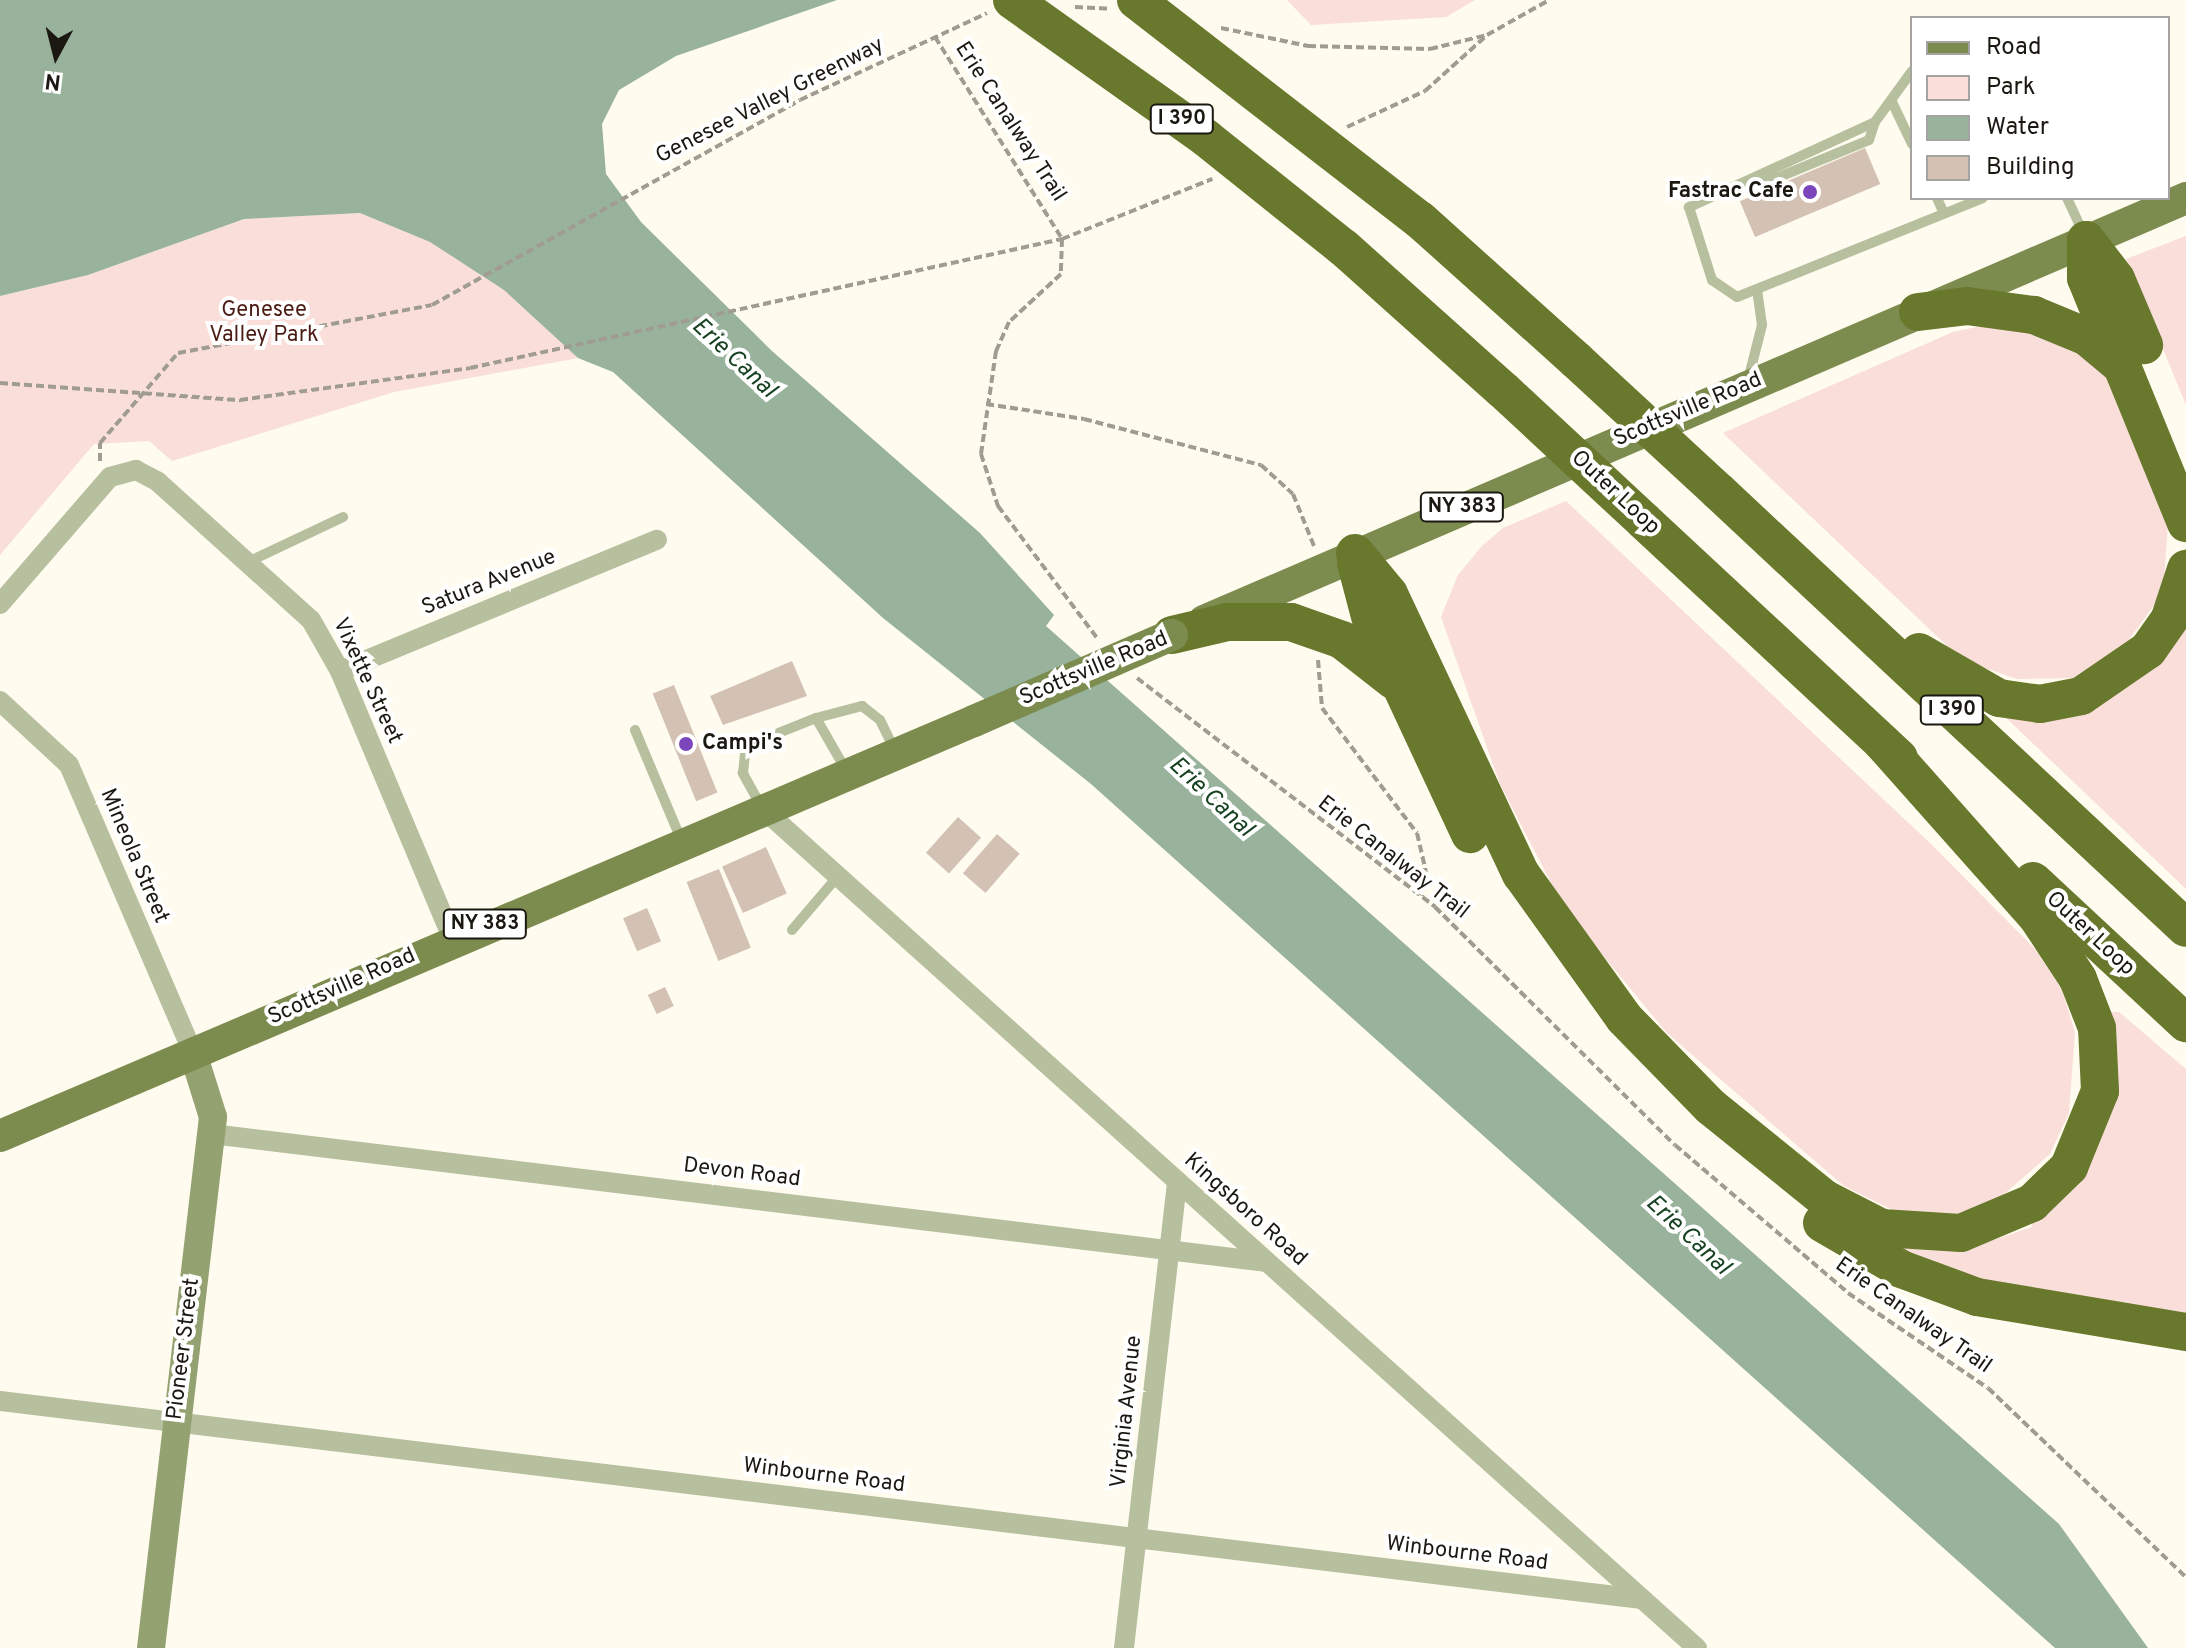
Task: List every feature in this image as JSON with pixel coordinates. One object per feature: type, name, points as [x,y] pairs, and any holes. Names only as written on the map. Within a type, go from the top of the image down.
[{"type":"highway","name":"Outer Loop","points":[[1006,4],[1185,122],[1344,248],[1503,390],[2186,1023]]},
{"type":"highway","name":"I 390","points":[[1125,5],[1420,220],[1718,491],[2186,928]]},
{"type":"highway","points":[[2086,240],[2086,278],[2130,375],[2186,523]]},
{"type":"highway","points":[[2086,240],[2116,279],[2186,443]]},
{"type":"highway","points":[[1918,312],[1983,306],[2045,318],[2087,337],[2130,375]]},
{"type":"highway","points":[[1718,491],[1932,662],[1974,689],[2013,702],[2068,700],[2117,677],[2163,629],[2186,569]]},
{"type":"highway","points":[[1355,553],[1366,607],[1463,821],[1547,956],[1650,1077],[1756,1175],[1857,1245],[1951,1289],[2029,1311],[2186,1332]]},
{"type":"highway","points":[[1355,553],[1389,594],[1521,874],[1624,1018],[1711,1107],[1825,1199],[1882,1228],[1961,1233],[2032,1203],[2069,1167],[2100,1091],[2097,1028],[2078,979],[2038,918],[1882,742]]},
{"type":"highway","points":[[1172,635],[1228,622],[1291,622],[1358,649],[1404,696]]},
{"type":"main road","name":"Scottsville Road","points":[[0,1136],[452,938],[974,721],[1355,553],[2186,198]]},
{"type":"street","name":"Vixette Street","points":[[119,474],[157,481],[303,610],[340,671],[452,938]]},
{"type":"street","points":[[0,604],[119,474]]},
{"type":"street","name":"Satura Avenue","points":[[340,671],[657,540]]},
{"type":"street","name":"Mineola Street","points":[[0,701],[69,765],[193,1053]]},
{"type":"street","name":"Kingsboro Road","points":[[762,808],[1697,1648]]},
{"type":"street","name":"Pioneer Street","points":[[151,1648],[175,1422],[212,1134],[210,1094],[193,1053]]},
{"type":"street","name":"Devon Road","points":[[212,1134],[1267,1262]]},
{"type":"street","name":"Virginia Avenue","points":[[1124,1648],[1177,1181]]},
{"type":"street","name":"Winbourne Road","points":[[0,1401],[1642,1599]]},
{"type":"lane","points":[[1910,74],[1875,122],[1869,140],[1779,177],[1755,176],[1689,207],[1712,280],[1737,297],[1978,200]]},
{"type":"lane","points":[[1892,102],[1908,124]]},
{"type":"lane","points":[[1938,200],[1944,214]]},
{"type":"lane","points":[[2068,200],[2086,240]]},
{"type":"lane","points":[[1745,385],[1762,325],[1757,289]]},
{"type":"lane","points":[[250,561],[343,517]]},
{"type":"lane","points":[[762,808],[743,773],[746,746],[816,718],[862,706],[880,720],[896,753]]},
{"type":"lane","points":[[816,718],[847,773]]},
{"type":"lane","points":[[635,730],[682,842]]},
{"type":"lane","points":[[792,930],[838,876]]},
{"type":"path","points":[[1211,26],[1308,46],[1430,49],[1487,35],[1549,0]]},
{"type":"path","name":"Genesee Valley Greenway","points":[[119,474],[95,452],[159,368],[189,348],[410,311],[476,284],[630,191],[1006,4]]},
{"type":"path","points":[[1057,7],[1125,5]]},
{"type":"path","name":"Erie Canalway Trail","points":[[935,37],[1062,239]]},
{"type":"path","points":[[0,383],[141,395],[279,398],[564,348],[730,308],[1062,239],[1061,274],[1009,322],[996,351],[981,454],[998,506],[1104,647]]},
{"type":"path","name":"Erie Canalway Trail","points":[[1127,669],[1435,907],[1686,1156],[1848,1293],[1988,1388],[2186,1577]]},
{"type":"green space","points":[[1287,0],[1475,0],[1446,17],[1311,25]]},
{"type":"green space","name":"Genesee Valley Park","points":[[360,213],[430,242],[504,290],[578,358],[394,392],[172,461],[149,441],[94,444],[0,555],[0,296],[88,275],[244,219]]},
{"type":"green space","points":[[2186,236],[2186,405],[2126,259]]},
{"type":"green space","points":[[1991,324],[2049,332],[2108,376],[2168,523],[2163,593],[2122,649],[2076,678],[2017,679],[1962,660],[1723,433],[1953,332]]},
{"type":"green space","points":[[1566,501],[1931,844],[2035,949],[2062,990],[2075,1032],[2069,1113],[2050,1154],[1995,1202],[1943,1218],[1903,1215],[1844,1186],[1667,1033],[1564,908],[1500,784],[1441,617],[1458,575],[1482,546],[1503,528]]},
{"type":"green space","points":[[2186,613],[2186,889],[2002,714],[2030,716]]},
{"type":"green space","points":[[2103,1012],[2119,1012],[2186,1069],[2186,1322],[2023,1298],[1880,1242],[1967,1249],[2032,1227],[2033,1215],[2055,1197]]},
{"type":"water","name":"Erie Canal","points":[[0,0],[837,0],[676,56],[619,90],[602,124],[606,174],[641,222],[772,351],[980,533],[1054,615],[1046,626],[2059,1524],[2148,1648],[2055,1648],[1091,784],[883,618],[613,372],[578,358],[504,290],[430,242],[360,213],[244,219],[88,275],[0,296]]},
{"type":"building","name":"Fastrac Cafe","points":[[1865,148],[1880,184],[1755,237],[1740,201]]},
{"type":"building","points":[[792,661],[807,696],[723,725],[710,696]]},
{"type":"building","name":"Campi's","points":[[674,685],[717,793],[696,801],[653,694]]},
{"type":"building","points":[[958,817],[981,838],[949,873],[926,853]]},
{"type":"building","points":[[997,834],[1020,854],[986,893],[963,873]]},
{"type":"building","points":[[766,847],[787,894],[743,913],[722,867]]},
{"type":"building","points":[[719,869],[751,948],[718,961],[687,882]]},
{"type":"building","points":[[647,908],[661,941],[637,951],[623,918]]},
{"type":"building","points":[[665,987],[674,1006],[657,1014],[648,995]]},
{"type":"place","name":"Fastrac Cafe","points":[[1810,192]]},
{"type":"place","name":"Campi's","points":[[686,744]]}]
